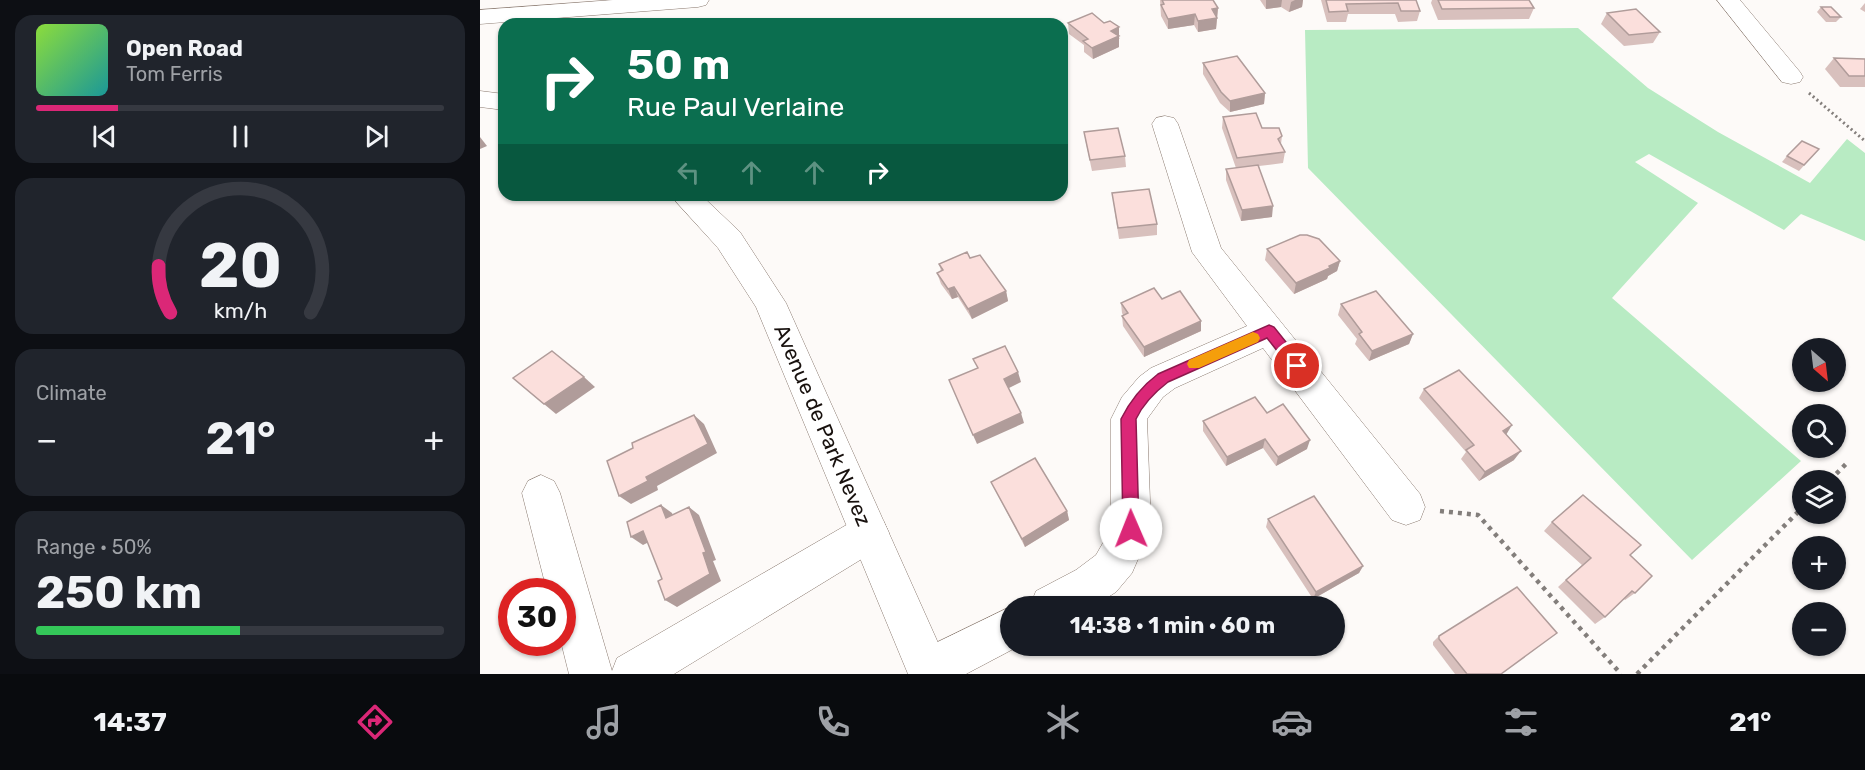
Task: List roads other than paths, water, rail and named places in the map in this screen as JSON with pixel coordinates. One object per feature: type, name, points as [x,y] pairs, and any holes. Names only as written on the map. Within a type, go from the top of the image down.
[{"type":"street","points":[[480,17],[698,0]]},
{"type":"street","points":[[1728,0],[1791,76]]},
{"type":"street","points":[[480,99],[498,101]]},
{"type":"street","points":[[1165,124],[1207,252],[1406,507]]},
{"type":"street","name":"Avenue de Park Nevez","points":[[690,201],[729,240],[770,303],[929,672]]},
{"type":"street","points":[[1070,596],[1101,580],[1112,568],[1127,543],[1131,529],[1129,419],[1141,398],[1163,378],[1269,331]]},
{"type":"street","points":[[541,493],[591,674]]},
{"type":"street","points":[[633,674],[869,533]]},
{"type":"street","points":[[929,672],[1000,633]]}]
